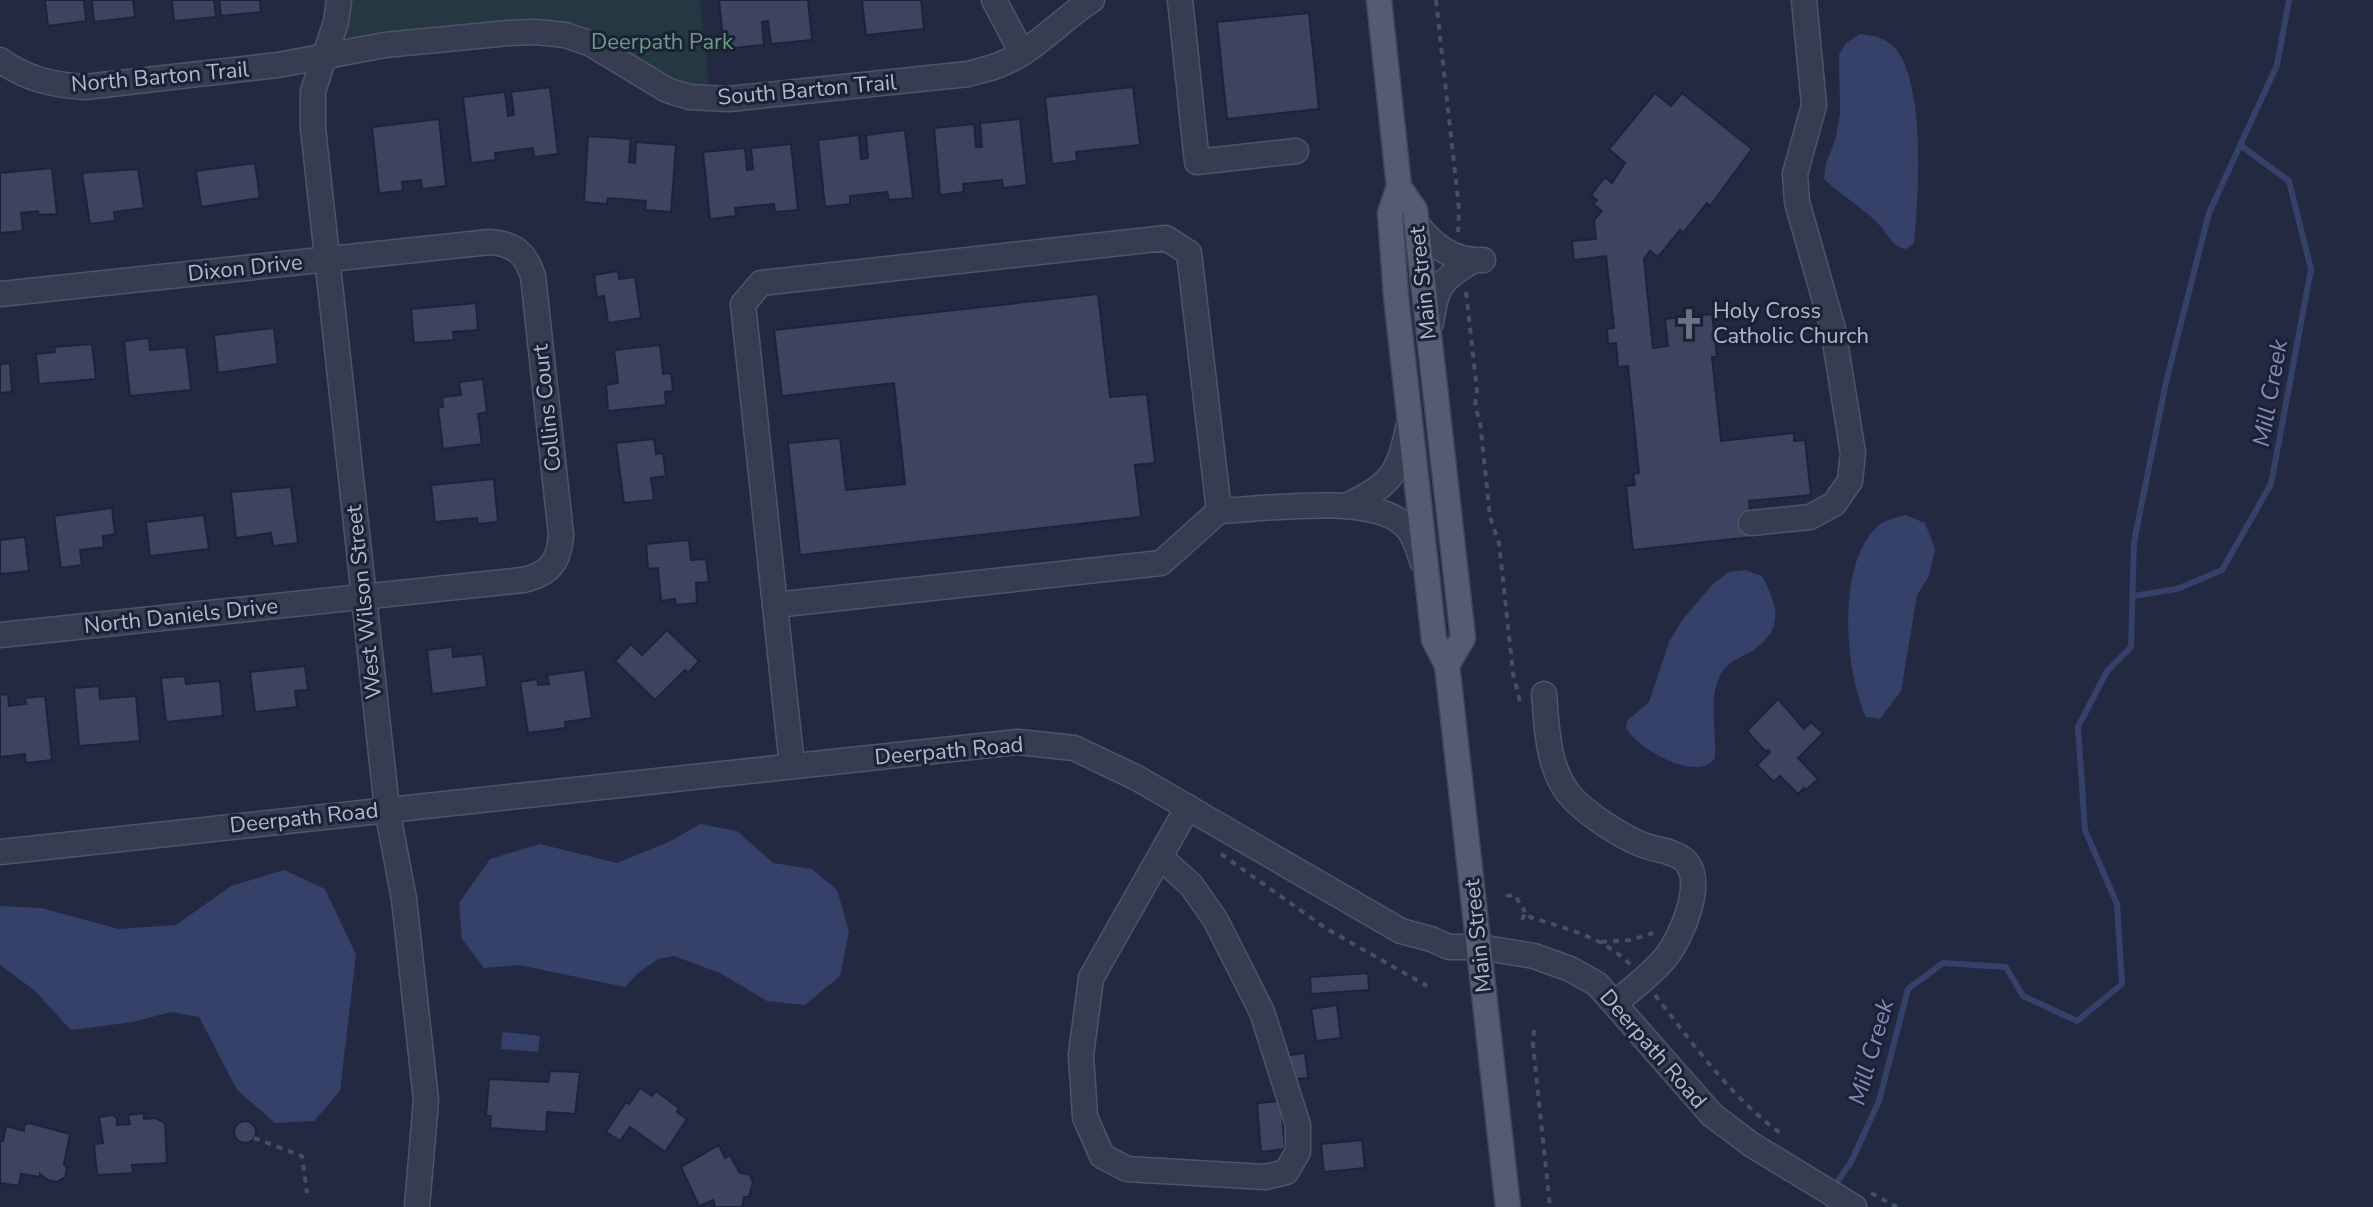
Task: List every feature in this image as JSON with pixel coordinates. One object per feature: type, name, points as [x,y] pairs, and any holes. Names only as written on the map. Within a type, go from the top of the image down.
[{"type":"main road","name":"Main Street","points":[[1379,0],[1399,187],[1390,213],[1426,573],[1434,640],[1447,665],[1508,1207]]},
{"type":"main road","name":"Main Street","points":[[1399,187],[1415,210],[1463,638],[1447,665]]},
{"type":"street","name":"West Wilson Street","points":[[339,0],[339,12],[313,91],[313,128],[387,809],[404,899],[426,1100],[417,1207]]},
{"type":"street","points":[[994,0],[1022,53]]},
{"type":"street","name":"South Barton Trail","points":[[325,56],[385,45],[509,33],[565,35],[589,43],[667,90],[710,100],[968,74],[996,67],[1022,53],[1070,13],[1092,0]]},
{"type":"street","points":[[1180,0],[1197,162],[1296,151]]},
{"type":"street","points":[[1751,523],[1810,517],[1834,504],[1850,481],[1853,453],[1833,329],[1797,202],[1795,174],[1814,105],[1804,0]]},
{"type":"street","name":"North Barton Trail","points":[[0,60],[29,77],[57,85],[85,87],[278,65],[325,56]]},
{"type":"street","points":[[1416,223],[1439,248],[1482,260],[1454,273],[1436,291],[1429,336]]},
{"type":"street","points":[[792,766],[743,304],[761,283],[1166,238],[1189,253],[1219,511]]},
{"type":"street","name":"Dixon Drive","points":[[0,294],[490,242]]},
{"type":"street","name":"Collins Court","points":[[490,242],[505,243],[519,250],[528,260],[533,276],[561,533],[560,552],[552,568],[538,577],[523,580]]},
{"type":"street","points":[[1348,505],[1370,495],[1394,475],[1402,456],[1410,418]]},
{"type":"street","points":[[775,605],[1161,563],[1219,511],[1348,505],[1380,510],[1404,524],[1412,533],[1426,573]]},
{"type":"street","name":"North Daniels Drive","points":[[0,635],[523,580]]},
{"type":"street","points":[[1544,694],[1550,747],[1556,771],[1568,793],[1625,837],[1674,854],[1685,860],[1692,872],[1693,895],[1676,941],[1657,967],[1615,1003]]},
{"type":"street","name":"Deerpath Road","points":[[0,852],[1018,742],[1074,748],[1137,778],[1401,931],[1449,947],[1479,947],[1534,956],[1570,969],[1597,984],[1712,1115],[1752,1145],[1812,1182],[1863,1200]]},
{"type":"street","points":[[1160,857],[1191,885],[1215,919],[1262,1012],[1298,1125],[1298,1152],[1286,1172],[1265,1177],[1127,1169],[1102,1156],[1085,1117],[1081,1055],[1091,978],[1188,807]]},
{"type":"path","points":[[1436,0],[1459,209],[1458,234]]},
{"type":"path","points":[[1466,288],[1477,390],[1475,406],[1480,422],[1490,517],[1499,543],[1513,673],[1524,715]]},
{"type":"path","points":[[1215,850],[1327,929],[1427,986]]},
{"type":"path","points":[[1506,896],[1515,895],[1518,905],[1532,918],[1601,942],[1635,970]]},
{"type":"path","points":[[1522,920],[1525,913]]},
{"type":"path","points":[[1601,942],[1631,940],[1662,929]]},
{"type":"path","points":[[1651,988],[1735,1093],[1781,1134]]},
{"type":"path","points":[[1534,1030],[1550,1207]]},
{"type":"path","points":[[254,1138],[302,1156],[307,1193]]},
{"type":"path","points":[[1863,1200],[1897,1207]]},
{"type":"green space","name":"Deerpath Park","points":[[339,0],[700,0],[710,100],[565,35],[325,56]]},
{"type":"water","points":[[1860,34],[1883,39],[1894,47],[1904,63],[1911,86],[1916,112],[1918,171],[1914,243],[1906,249],[1895,244],[1869,215],[1824,179],[1840,113],[1839,55],[1846,43]]},
{"type":"water","points":[[1905,515],[1925,523],[1935,549],[1929,576],[1917,595],[1901,691],[1880,719],[1866,717],[1849,647],[1850,592],[1855,566],[1864,544],[1880,525]]},
{"type":"water","points":[[1745,570],[1762,576],[1775,607],[1774,626],[1763,643],[1729,665],[1717,681],[1714,703],[1715,758],[1707,765],[1696,767],[1669,761],[1633,736],[1626,728],[1627,721],[1649,702],[1669,642],[1683,619],[1713,584],[1729,572]]},
{"type":"water","points":[[700,824],[737,831],[773,863],[812,869],[837,890],[849,931],[840,976],[805,1005],[767,1001],[720,973],[674,956],[658,959],[625,987],[519,965],[484,968],[462,939],[459,903],[490,859],[540,844],[617,863],[669,842]]},
{"type":"water","points":[[284,870],[325,889],[356,955],[340,1091],[314,1121],[275,1123],[237,1090],[199,1017],[171,1012],[133,1022],[71,1030],[34,990],[0,965],[0,906],[41,908],[119,929],[176,925],[231,886]]},
{"type":"water","points":[[503,1032],[540,1036],[538,1052],[501,1049]]},
{"type":"building","points":[[45,0],[84,0],[86,21],[48,26]]},
{"type":"building","points":[[92,0],[133,0],[135,17],[94,22]]},
{"type":"building","points":[[172,0],[214,0],[216,17],[174,21]]},
{"type":"building","points":[[219,0],[260,0],[261,12],[221,16]]},
{"type":"building","points":[[719,0],[808,0],[812,40],[771,44],[768,21],[762,22],[764,45],[724,49]]},
{"type":"building","points":[[862,0],[921,0],[924,29],[866,35]]},
{"type":"building","points":[[1309,13],[1319,109],[1227,119],[1217,22]]},
{"type":"building","points":[[550,87],[558,154],[534,157],[533,148],[495,153],[496,160],[471,163],[463,97],[505,92],[508,116],[514,115],[511,92]]},
{"type":"building","points":[[1133,87],[1140,145],[1076,152],[1077,161],[1052,164],[1045,97]]},
{"type":"building","name":"Holy Cross Catholic Church","points":[[1655,93],[1671,106],[1682,93],[1752,149],[1710,206],[1707,203],[1658,257],[1650,251],[1644,259],[1653,348],[1668,346],[1665,319],[1712,314],[1717,357],[1712,357],[1721,441],[1794,433],[1794,441],[1805,440],[1811,495],[1749,501],[1752,537],[1633,550],[1626,486],[1635,485],[1633,474],[1639,473],[1628,366],[1618,367],[1616,343],[1608,344],[1607,329],[1614,328],[1606,256],[1574,260],[1572,241],[1596,239],[1594,220],[1602,211],[1593,204],[1597,200],[1591,195],[1605,177],[1612,183],[1625,163],[1609,149]]},
{"type":"building","points":[[439,119],[446,186],[422,189],[421,180],[402,182],[403,191],[379,193],[372,127]]},
{"type":"building","points":[[1020,119],[1027,185],[1003,188],[1002,180],[963,184],[964,192],[940,195],[934,128],[974,124],[976,147],[982,147],[980,123]]},
{"type":"building","points":[[905,130],[913,198],[889,200],[887,192],[850,196],[850,204],[825,207],[818,140],[859,135],[861,159],[868,158],[866,135]]},
{"type":"building","points":[[588,136],[631,139],[629,162],[635,163],[636,142],[676,145],[671,212],[645,210],[646,201],[608,198],[607,204],[584,202]]},
{"type":"building","points":[[791,144],[798,210],[775,212],[774,204],[735,208],[736,216],[710,219],[703,152],[745,148],[747,170],[753,169],[751,148]]},
{"type":"building","points":[[255,163],[260,198],[201,207],[196,171]]},
{"type":"building","points":[[52,168],[57,214],[39,215],[38,211],[21,213],[23,231],[0,233],[0,173]]},
{"type":"building","points":[[138,169],[144,208],[114,212],[115,221],[90,224],[82,173]]},
{"type":"building","points":[[618,271],[619,279],[635,277],[641,318],[608,323],[604,296],[597,297],[594,275]]},
{"type":"building","points":[[1098,294],[1110,397],[1147,394],[1155,463],[1135,465],[1141,517],[800,555],[788,443],[840,438],[846,490],[905,484],[894,383],[782,396],[774,330]]},
{"type":"building","points":[[476,303],[478,330],[453,332],[454,340],[414,343],[411,309]]},
{"type":"building","points":[[274,328],[278,364],[218,373],[214,335]]},
{"type":"building","points":[[149,338],[150,350],[186,347],[191,390],[130,396],[124,341]]},
{"type":"building","points":[[92,344],[96,379],[39,384],[36,354],[55,352],[54,347]]},
{"type":"building","points":[[660,345],[663,374],[671,373],[673,391],[665,392],[666,405],[608,411],[606,385],[618,383],[614,350]]},
{"type":"building","points":[[10,363],[12,392],[0,393],[0,364]]},
{"type":"building","points":[[483,379],[487,412],[478,414],[482,444],[443,449],[438,408],[443,407],[442,397],[461,395],[459,382]]},
{"type":"building","points":[[654,439],[656,454],[663,453],[666,476],[651,478],[654,500],[624,503],[616,443]]},
{"type":"building","points":[[494,479],[498,522],[478,524],[477,518],[435,522],[431,485]]},
{"type":"building","points":[[291,487],[298,543],[273,546],[271,533],[236,538],[231,492]]},
{"type":"building","points":[[112,508],[115,534],[103,536],[104,547],[80,550],[82,565],[61,568],[54,516]]},
{"type":"building","points":[[204,515],[209,549],[150,556],[146,522]]},
{"type":"building","points":[[25,537],[29,571],[0,574],[0,540]]},
{"type":"building","points":[[689,540],[691,560],[706,559],[709,582],[696,583],[697,603],[676,605],[675,599],[661,601],[658,568],[648,569],[646,544]]},
{"type":"building","points":[[667,630],[699,661],[688,673],[685,670],[655,700],[615,661],[631,644],[642,655]]},
{"type":"building","points":[[452,647],[453,657],[483,654],[487,687],[432,694],[427,650]]},
{"type":"building","points":[[305,666],[308,690],[295,691],[297,707],[255,712],[250,672]]},
{"type":"building","points":[[585,670],[592,718],[565,722],[566,728],[528,733],[520,682],[537,679],[538,685],[549,684],[547,675]]},
{"type":"building","points":[[185,676],[186,684],[220,681],[223,716],[166,722],[161,678]]},
{"type":"building","points":[[99,686],[100,699],[136,696],[140,741],[79,746],[74,688]]},
{"type":"building","points":[[8,694],[9,706],[26,704],[25,698],[45,696],[52,760],[26,763],[25,754],[0,757],[0,695]]},
{"type":"building","points":[[1778,699],[1804,729],[1811,722],[1823,733],[1798,758],[1818,779],[1798,794],[1780,776],[1774,782],[1757,765],[1770,752],[1766,752],[1747,731]]},
{"type":"building","points":[[1368,973],[1369,990],[1311,994],[1310,977]]},
{"type":"building","points":[[1337,1005],[1341,1038],[1316,1041],[1311,1009]]},
{"type":"building","points":[[1305,1053],[1308,1078],[1286,1080],[1283,1056]]},
{"type":"building","points":[[550,1071],[580,1072],[575,1114],[547,1112],[546,1132],[490,1128],[491,1116],[486,1116],[489,1079],[548,1082]]},
{"type":"building","points":[[640,1088],[652,1096],[656,1091],[679,1108],[677,1112],[687,1119],[665,1152],[630,1127],[620,1141],[606,1132],[626,1102],[629,1104]]},
{"type":"building","points":[[1281,1101],[1285,1149],[1261,1152],[1257,1103]]},
{"type":"building","points":[[144,1113],[144,1119],[155,1118],[165,1123],[167,1163],[132,1165],[133,1173],[97,1175],[94,1144],[103,1143],[99,1117],[112,1115],[117,1118],[117,1125],[130,1124],[128,1115]]},
{"type":"building","points":[[245,1121],[253,1124],[256,1132],[253,1140],[245,1143],[237,1140],[234,1132],[237,1124]]},
{"type":"building","points":[[29,1123],[70,1134],[64,1164],[67,1168],[65,1177],[57,1182],[40,1174],[40,1177],[21,1174],[19,1186],[0,1183],[0,1141],[3,1141],[6,1126],[24,1131],[24,1125]]},
{"type":"building","points":[[1362,1140],[1365,1168],[1324,1172],[1321,1144]]},
{"type":"building","points":[[719,1145],[725,1158],[730,1155],[740,1173],[749,1174],[753,1182],[742,1207],[715,1207],[713,1200],[699,1206],[681,1167]]},
{"type":"waterway","name":"Mill Creek","points":[[1833,1188],[1851,1162],[1879,1101],[1908,989],[1943,963],[2006,967],[2023,996],[2077,1021],[2122,984],[2117,904],[2085,830],[2078,727],[2107,671],[2131,647],[2134,542],[2166,382],[2209,213],[2277,65],[2289,0]]},
{"type":"waterway","name":"Mill Creek","points":[[2133,596],[2177,589],[2222,570],[2271,484],[2311,269],[2289,181],[2240,145]]},
{"type":"place","name":"Holy Cross Catholic Church","points":[[1689,324]]}]
